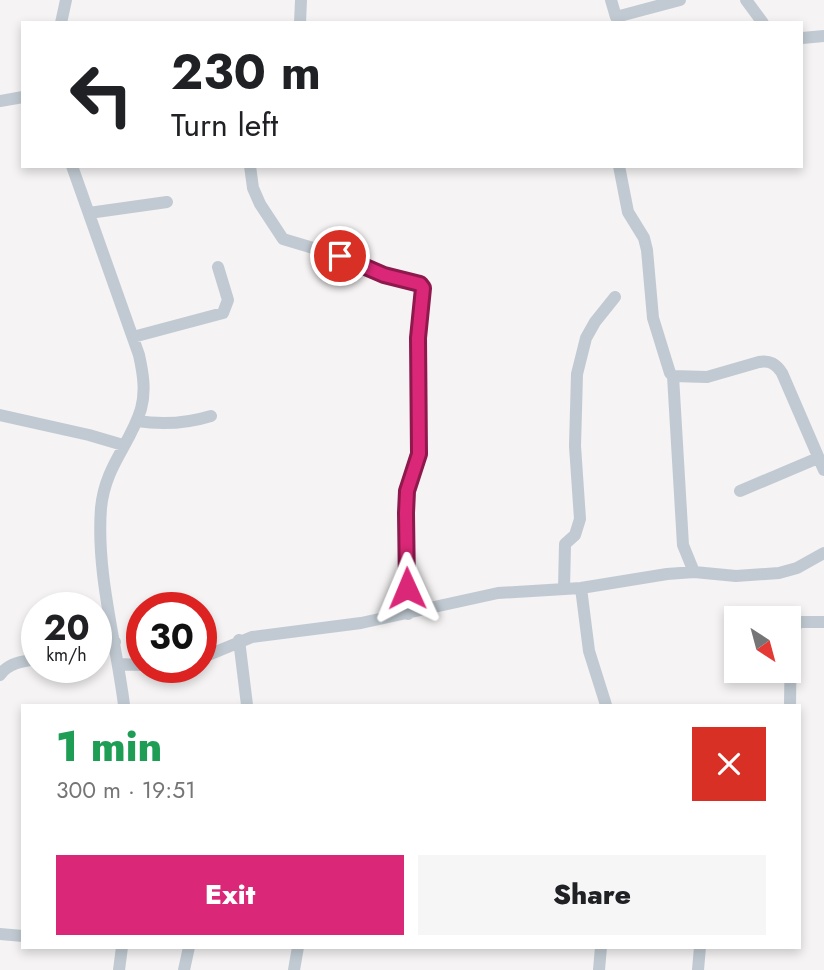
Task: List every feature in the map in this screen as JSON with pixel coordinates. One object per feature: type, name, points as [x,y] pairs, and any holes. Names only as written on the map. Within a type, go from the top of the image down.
[{"type":"street","points":[[61,21],[66,0]]},
{"type":"street","points":[[300,21],[301,0]]},
{"type":"street","points":[[611,0],[617,20],[680,0]]},
{"type":"street","points":[[746,0],[762,21]]},
{"type":"street","points":[[803,38],[824,36]]},
{"type":"street","points":[[0,101],[21,97]]},
{"type":"street","points":[[73,168],[133,337],[143,373],[143,398],[136,421],[108,475],[101,509],[105,578],[124,704]]},
{"type":"street","points":[[250,168],[257,196],[283,239],[350,259],[384,275],[420,284],[423,288],[418,338],[419,454],[407,491],[408,614]]},
{"type":"street","points":[[619,168],[628,212],[644,239],[647,250],[654,325],[667,366],[673,376],[682,545],[694,572]]},
{"type":"street","points":[[89,213],[167,202]]},
{"type":"street","points":[[133,337],[223,313],[228,299],[218,267]]},
{"type":"street","points":[[564,589],[565,544],[575,535],[580,519],[575,446],[577,374],[586,338],[594,322],[615,297]]},
{"type":"street","points":[[673,376],[707,377],[766,360],[771,362],[782,373],[824,470]]},
{"type":"street","points":[[0,415],[123,445]]},
{"type":"street","points":[[136,421],[162,425],[179,424],[211,416]]},
{"type":"street","points":[[740,491],[818,458]]},
{"type":"street","points":[[217,650],[252,637],[361,623],[498,593],[581,588],[694,572],[718,575],[779,573],[797,568],[824,553]]},
{"type":"street","points":[[581,588],[589,651],[606,704]]},
{"type":"street","points":[[790,704],[792,628],[799,622],[824,622]]},
{"type":"street","points":[[239,640],[247,704]]},
{"type":"street","points":[[0,675],[14,664],[21,662]]},
{"type":"street","points":[[119,664],[126,664]]},
{"type":"street","points":[[0,934],[21,936]]},
{"type":"street","points":[[119,970],[122,949]]},
{"type":"street","points":[[184,970],[188,949]]},
{"type":"street","points":[[295,970],[298,949]]},
{"type":"street","points":[[599,970],[601,949]]},
{"type":"street","points":[[698,970],[700,949]]},
{"type":"route","points":[[340,256],[384,275],[420,284],[423,288],[418,338],[419,454],[407,491],[407,588]]}]
